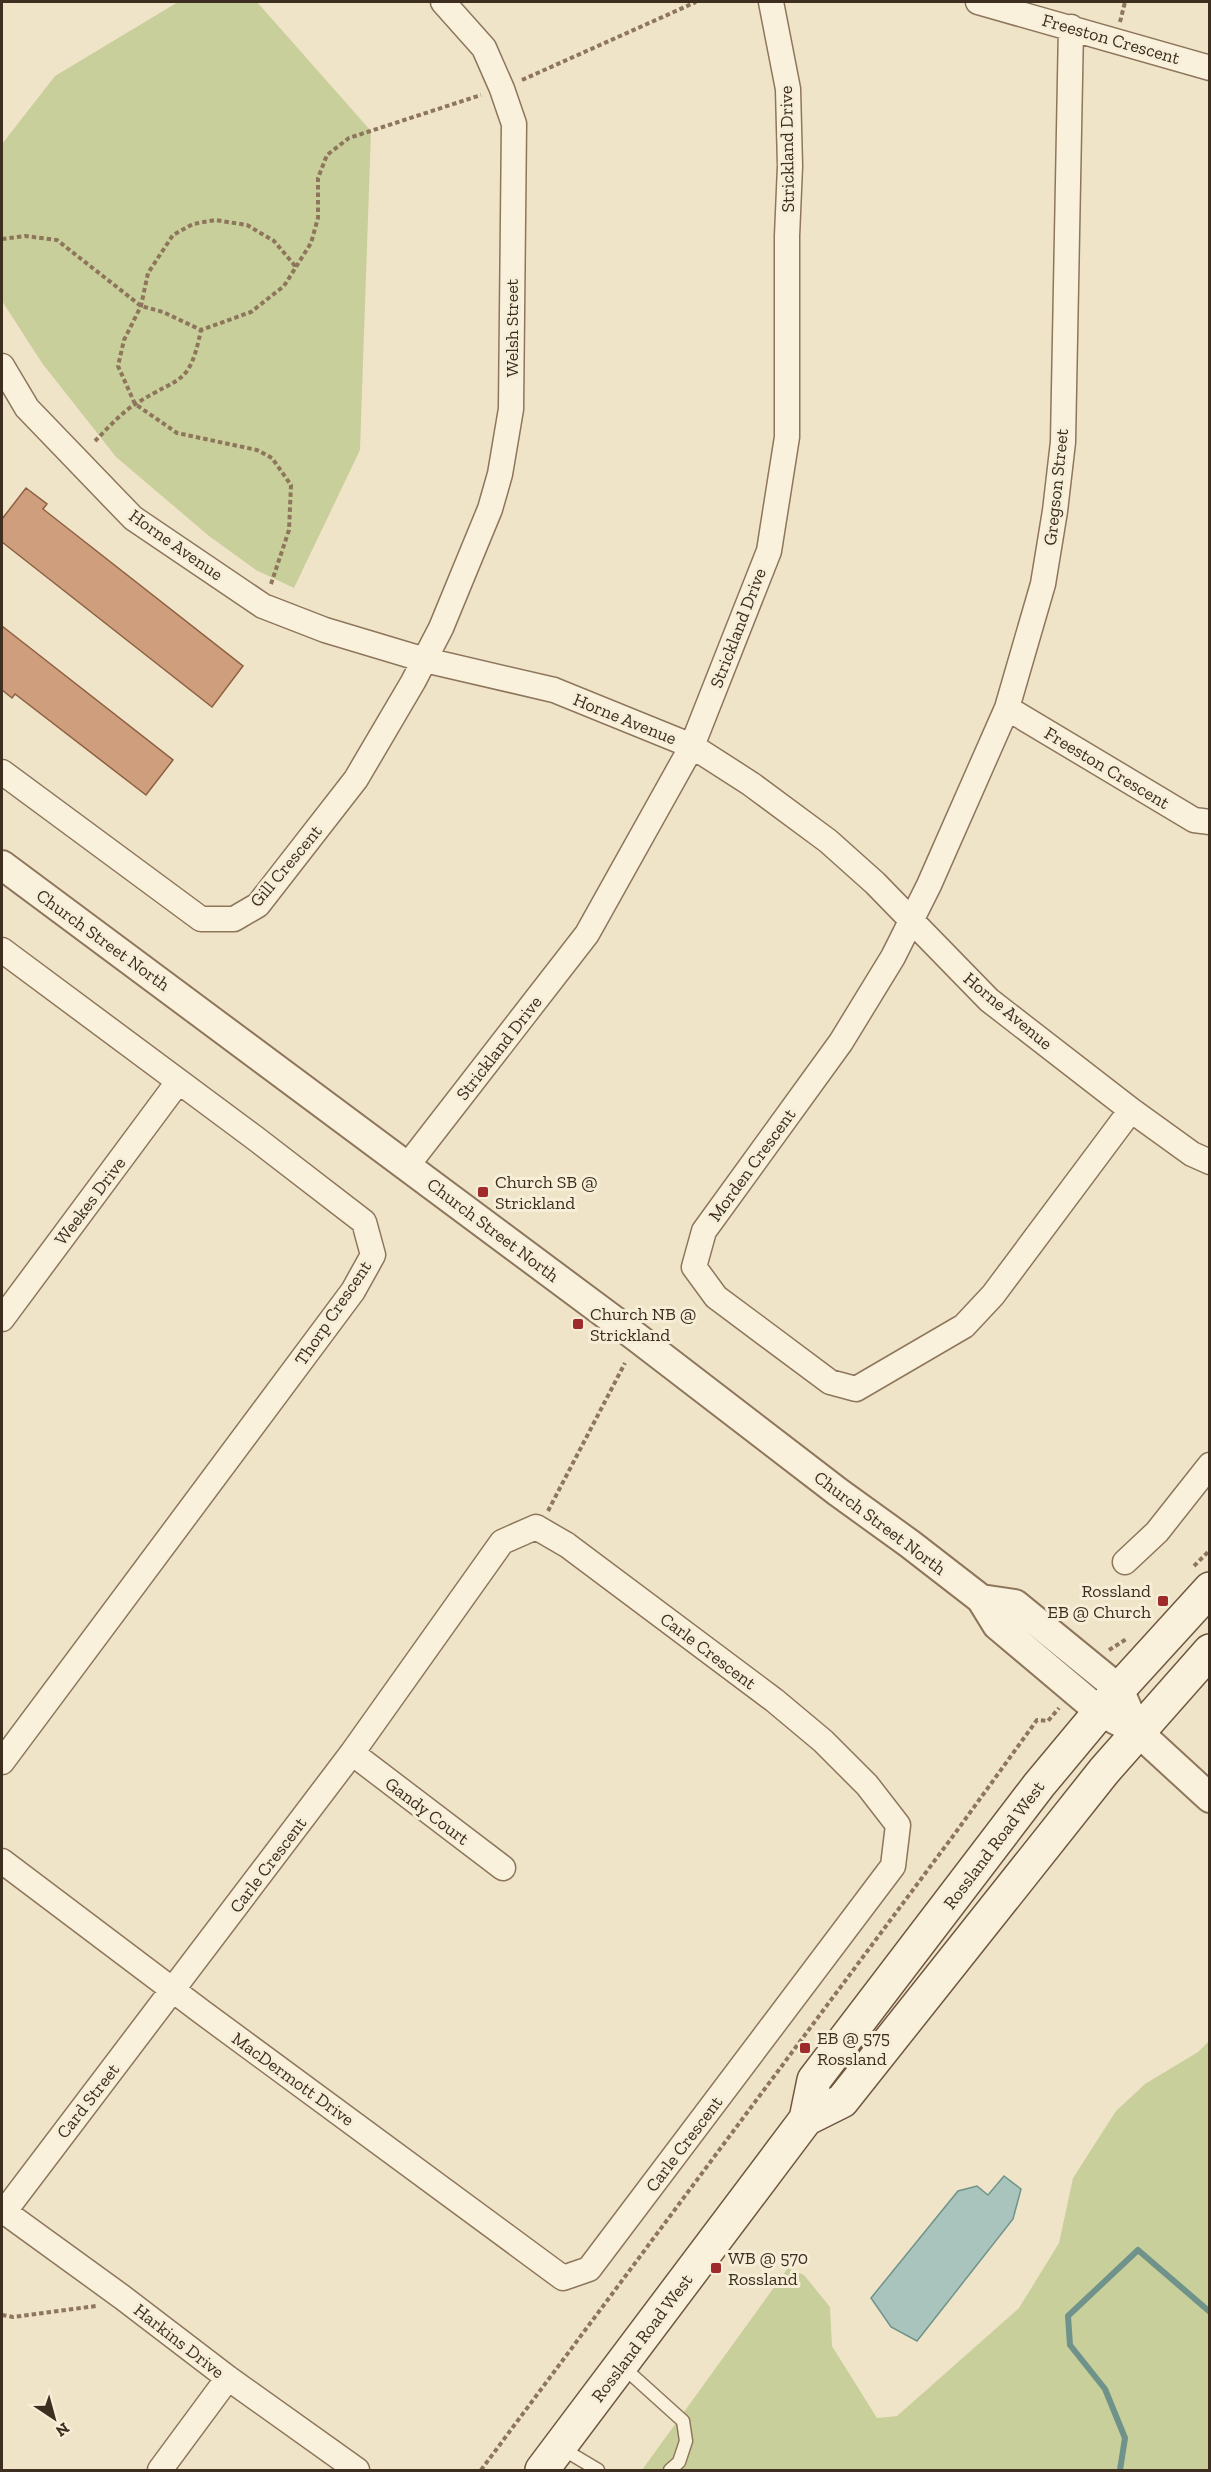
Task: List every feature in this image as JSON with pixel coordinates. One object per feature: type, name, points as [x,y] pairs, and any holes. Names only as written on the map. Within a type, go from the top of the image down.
[{"type":"main road","name":"Rossland Road West","points":[[806,2119],[842,2101],[1117,1713],[1198,1582]]},
{"type":"main road","name":"Rossland Road West","points":[[551,2459],[806,2119],[814,2080],[1031,1795],[1117,1713],[1209,1651]]},
{"type":"street","name":"Welsh Street","points":[[424,660],[441,628],[490,509],[500,474],[512,409],[514,124],[484,48],[443,2]]},
{"type":"street","name":"Strickland Drive","points":[[407,1166],[587,934],[692,746],[769,551],[787,437],[787,236],[790,166],[788,89],[771,2]]},
{"type":"street","name":"Freeston Crescent","points":[[978,2],[1209,68]]},
{"type":"street","name":"Gregson Street","points":[[911,921],[1007,708],[1043,584],[1055,512],[1063,442],[1071,27]]},
{"type":"street","name":"Horne Avenue","points":[[2,366],[27,408],[133,518],[263,606],[325,630],[424,660],[472,669],[554,690],[692,746],[778,802],[828,841],[875,883],[989,1000],[1131,1110],[1192,1154],[1209,1161]]},
{"type":"street","name":"Gill Crescent","points":[[2,772],[201,919],[234,919],[258,905],[356,779],[424,660]]},
{"type":"street","name":"Freeston Crescent","points":[[1007,708],[1194,820],[1209,822]]},
{"type":"street","name":"Church Street North","points":[[2,865],[407,1166],[837,1492],[910,1544],[981,1599],[998,1625],[1074,1690],[1117,1713],[1209,1798]]},
{"type":"street","name":"Morden Crescent","points":[[911,921],[841,1042],[704,1232],[694,1268],[716,1297],[830,1382],[856,1389],[964,1326],[993,1295],[1131,1110]]},
{"type":"street","name":"Thorp Crescent","points":[[2,950],[364,1221],[373,1255],[352,1291],[2,1762]]},
{"type":"street","name":"Weekes Drive","points":[[2,1319],[178,1082]]},
{"type":"street","points":[[1125,1562],[1157,1532],[1209,1465]]},
{"type":"street","name":"Carle Crescent","points":[[173,1990],[352,1753],[502,1542],[536,1527],[567,1545],[774,1700],[823,1741],[867,1785],[898,1825],[893,1866],[589,2269]]},
{"type":"street","name":"Church Street North","points":[[981,1599],[1015,1604],[1092,1667],[1117,1713]]},
{"type":"street","name":"Gandy Court","points":[[352,1753],[503,1868]]},
{"type":"street","name":"MacDermott Drive","points":[[2,1861],[562,2278],[589,2269]]},
{"type":"street","name":"Card Street","points":[[3,2211],[173,1990]]},
{"type":"street","name":"Harkins Drive","points":[[3,2211],[122,2297],[228,2378],[357,2470]]},
{"type":"street","points":[[160,2470],[228,2378]]},
{"type":"lane","points":[[621,2365],[683,2421],[686,2442],[679,2462],[670,2470]]},
{"type":"lane","points":[[551,2459],[598,2470]]},
{"type":"path","points":[[2,239],[25,236],[57,240],[141,306],[163,312],[201,330],[251,312],[284,286],[311,243],[318,219],[318,178],[327,155],[349,138],[502,89],[696,2]]},
{"type":"path","points":[[271,584],[289,530],[291,485],[272,458],[257,450],[177,433],[135,404],[118,366],[124,340],[141,306],[148,273],[172,235],[193,224],[215,220],[247,225],[274,241],[296,267]]},
{"type":"path","points":[[95,441],[135,404],[183,378],[194,360],[201,330]]},
{"type":"path","points":[[536,1527],[554,1504],[625,1363]]},
{"type":"path","points":[[1198,1582],[1209,1550]]},
{"type":"path","points":[[1092,1667],[1135,1630]]},
{"type":"path","points":[[481,2470],[1037,1720],[1048,1721],[1074,1690]]},
{"type":"path","points":[[2,2315],[13,2317],[88,2308],[122,2297]]},
{"type":"green space","points":[[178,2],[257,2],[371,131],[360,450],[294,588],[256,570],[209,536],[116,457],[42,363],[2,301],[2,144],[55,76]]},
{"type":"green space","points":[[1209,2041],[1209,2470],[642,2470],[788,2268],[804,2275],[830,2307],[832,2346],[877,2418],[897,2416],[1019,2308],[1059,2243],[1073,2178],[1116,2111],[1145,2084],[1198,2052]]},
{"type":"water","points":[[1004,2176],[1021,2189],[1013,2219],[917,2341],[891,2327],[871,2298],[958,2191],[977,2186],[988,2195]]},
{"type":"building","points":[[26,488],[47,504],[43,509],[243,666],[212,707],[2,542],[2,519]]},
{"type":"building","points":[[2,626],[173,760],[146,795],[15,694],[12,698],[2,690]]},
{"type":"waterway","points":[[1120,2470],[1125,2438],[1105,2389],[1070,2345],[1068,2316],[1138,2250],[1210,2312]]},
{"type":"place","name":"Church SB @ Strickland","points":[[483,1192]]},
{"type":"place","name":"Church NB @ Strickland","points":[[578,1324]]},
{"type":"place","name":"Rossland EB @ Church","points":[[1163,1601]]},
{"type":"place","name":"EB @ 575 Rossland","points":[[805,2048]]},
{"type":"place","name":"WB @ 570 Rossland","points":[[716,2268]]}]
